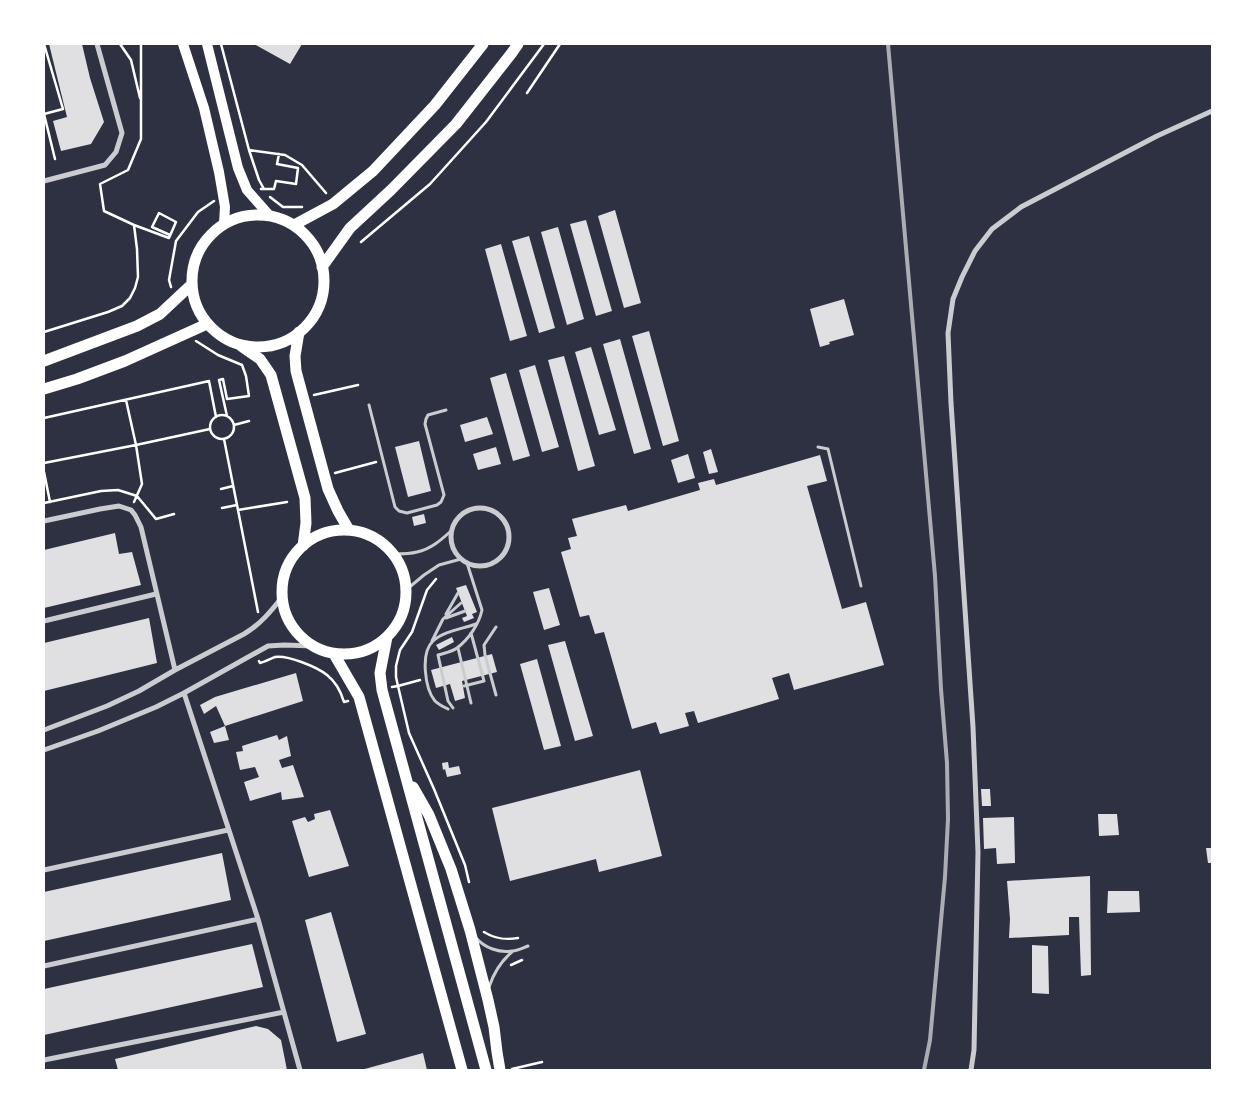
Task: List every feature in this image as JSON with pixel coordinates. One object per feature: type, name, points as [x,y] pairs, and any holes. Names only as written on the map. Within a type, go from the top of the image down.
[{"type":"highway","points":[[294,225],[333,204],[372,170],[435,105],[483,44]]},
{"type":"highway","points":[[322,267],[350,228],[391,190],[456,124],[518,44]]},
{"type":"highway","points":[[240,345],[261,347],[281,343],[299,332],[312,318],[320,301],[324,284],[322,267],[317,251],[307,237],[294,225],[269,215],[254,214],[238,217],[224,223],[210,235],[199,250],[193,267],[191,285],[196,306],[207,324],[222,337],[240,345],[260,359],[271,375],[305,498],[306,523],[303,546]]},
{"type":"highway","points":[[44,361],[137,326],[160,314],[191,285]]},
{"type":"highway","points":[[44,390],[125,361],[207,324]]},
{"type":"highway","points":[[299,332],[295,356],[296,372],[328,489],[349,530]]},
{"type":"highway","points":[[349,530],[366,534],[381,542],[393,554],[402,571],[406,590],[404,607],[398,623],[387,637],[372,648],[354,654],[334,654],[314,646],[298,633],[287,616],[283,596],[284,577],[291,560],[303,546],[325,534],[349,530]]},
{"type":"highway","points":[[387,637],[380,673],[382,690],[486,1070]]},
{"type":"highway","points":[[334,654],[359,697],[462,1070]]},
{"type":"highway","points":[[405,775],[429,815],[451,869],[470,930],[488,1000],[500,1070]]},
{"type":"main road","points":[[183,44],[204,108],[219,172],[225,207],[224,223]]},
{"type":"main road","points":[[206,44],[238,168],[247,190],[269,215]]},
{"type":"street","points":[[44,181],[105,165],[116,152],[122,133],[97,44]]},
{"type":"street","points":[[971,1070],[974,1050],[978,852],[973,727],[951,404],[948,333],[953,299],[975,251],[992,229],[1021,207],[1158,136],[1212,111]]},
{"type":"street","points":[[44,521],[119,506],[130,510],[135,515],[141,528],[175,670]]},
{"type":"street","points":[[474,508],[485,508],[499,515],[504,521],[508,528],[508,545],[498,560],[492,564],[477,566],[467,563],[456,554],[452,546],[451,530],[459,516],[466,511],[474,508]]},
{"type":"street","points":[[44,621],[156,594]]},
{"type":"street","points":[[44,730],[107,706],[139,691],[244,634],[260,622],[283,596]]},
{"type":"street","points":[[44,750],[91,734],[184,693],[268,646],[314,646]]},
{"type":"street","points":[[184,693],[258,919],[300,1070]]},
{"type":"street","points":[[44,870],[228,830]]},
{"type":"street","points":[[44,966],[258,919]]},
{"type":"street","points":[[44,1060],[284,1012]]},
{"type":"lane","points":[[369,405],[396,508],[407,514],[437,505],[441,502],[444,495],[425,424],[428,415],[446,410]]},
{"type":"lane","points":[[818,448],[828,449],[861,586]]},
{"type":"lane","points":[[393,554],[416,553],[426,550],[439,542],[451,530]]},
{"type":"lane","points":[[406,590],[439,565],[461,559]]},
{"type":"lane","points":[[454,708],[448,701],[438,655],[458,648],[471,633],[480,618],[482,610],[467,563]]},
{"type":"lane","points":[[448,709],[434,700],[427,682],[425,665],[431,643],[458,593]]},
{"type":"lane","points":[[444,619],[461,603]]},
{"type":"lane","points":[[444,619],[465,611]]},
{"type":"lane","points":[[431,643],[442,635],[477,623]]},
{"type":"lane","points":[[496,627],[484,645],[496,695]]},
{"type":"lane","points":[[465,686],[484,681],[471,633]]},
{"type":"lane","points":[[458,648],[465,686],[471,703]]},
{"type":"lane","points":[[446,691],[451,690]]},
{"type":"lane","points":[[470,930],[478,941],[494,950],[513,951],[528,946]]},
{"type":"lane","points":[[488,1000],[489,985],[496,968],[513,951]]},
{"type":"path","points":[[44,44],[63,109],[44,114],[55,159]]},
{"type":"path","points":[[120,44],[130,60],[141,104]]},
{"type":"path","points":[[141,44],[141,139],[128,170],[100,184],[104,211],[169,238],[176,222],[159,213],[152,227],[170,235]]},
{"type":"path","points":[[221,44],[249,150],[259,180],[267,195],[283,207],[304,207]]},
{"type":"path","points":[[361,242],[437,177],[486,122],[544,44]]},
{"type":"path","points":[[527,93],[560,44]]},
{"type":"path","points":[[249,150],[284,155],[302,165],[326,193]]},
{"type":"path","points":[[247,190],[274,188],[276,181],[296,184],[298,168],[277,164],[279,154]]},
{"type":"path","points":[[173,294],[169,280],[176,241],[198,212],[214,201]]},
{"type":"path","points":[[44,332],[108,312],[122,306],[130,298],[138,276],[134,224]]},
{"type":"path","points":[[192,336],[196,342],[218,355],[242,365],[249,396],[227,399],[223,379],[219,380],[227,416],[234,425],[232,432],[227,438],[224,439],[212,435],[211,423],[220,415],[227,416]]},
{"type":"path","points":[[44,418],[209,380],[216,417]]},
{"type":"path","points":[[303,398],[358,385]]},
{"type":"path","points":[[126,400],[142,484],[130,510]]},
{"type":"path","points":[[234,425],[249,421]]},
{"type":"path","points":[[44,463],[210,429]]},
{"type":"path","points":[[224,439],[260,622]]},
{"type":"path","points":[[324,477],[383,460]]},
{"type":"path","points":[[44,472],[50,502]]},
{"type":"path","points":[[221,489],[233,486]]},
{"type":"path","points":[[44,503],[118,490],[137,496],[156,519],[174,514]]},
{"type":"path","points":[[238,510],[287,502]]},
{"type":"path","points":[[222,508],[237,505]]},
{"type":"path","points":[[436,579],[427,590],[412,632],[400,650],[396,666],[396,677],[409,733],[465,865],[469,882]]},
{"type":"path","points":[[255,653],[260,664],[276,657],[294,659],[315,668],[328,676],[340,690],[344,702],[359,697]]},
{"type":"path","points":[[382,690],[412,682]]},
{"type":"path","points":[[482,931],[491,937],[505,940],[518,938]]},
{"type":"path","points":[[509,1070],[542,1062]]},
{"type":"building","points":[[49,44],[82,44],[90,78],[104,122],[91,144],[61,151],[53,121],[67,117]]},
{"type":"building","points":[[254,44],[302,44],[290,64]]},
{"type":"building","points":[[615,210],[641,303],[624,308],[598,216]]},
{"type":"building","points":[[586,220],[612,311],[596,316],[570,224]]},
{"type":"building","points":[[558,227],[584,319],[567,325],[541,232]]},
{"type":"building","points":[[529,236],[555,328],[539,333],[512,241]]},
{"type":"building","points":[[501,244],[527,336],[510,341],[485,249]]},
{"type":"building","points":[[844,299],[854,335],[829,342],[830,344],[820,347],[810,309]]},
{"type":"building","points":[[649,331],[679,441],[663,446],[632,336]]},
{"type":"building","points":[[620,339],[651,449],[634,454],[603,344]]},
{"type":"building","points":[[591,347],[616,430],[599,435],[575,352]]},
{"type":"building","points":[[564,356],[595,466],[578,471],[548,360]]},
{"type":"building","points":[[535,365],[559,447],[542,452],[519,370]]},
{"type":"building","points":[[506,373],[530,456],[513,461],[490,378]]},
{"type":"building","points":[[487,417],[493,434],[465,442],[460,425]]},
{"type":"building","points":[[419,441],[431,491],[408,497],[395,447]]},
{"type":"building","points":[[496,447],[501,464],[478,470],[473,454]]},
{"type":"building","points":[[711,449],[718,472],[709,474],[703,452]]},
{"type":"building","points":[[688,454],[695,478],[678,483],[671,460]]},
{"type":"building","points":[[820,455],[827,481],[807,486],[842,609],[866,602],[884,665],[794,690],[789,673],[772,678],[779,699],[698,723],[694,711],[685,713],[689,726],[660,734],[656,722],[632,729],[604,632],[595,634],[589,615],[580,617],[561,552],[571,549],[568,538],[577,536],[572,519],[626,505],[628,511],[700,490],[698,483],[714,479],[716,485]]},
{"type":"building","points":[[424,514],[426,523],[414,526],[412,517]]},
{"type":"building","points":[[115,533],[119,554],[132,552],[141,585],[44,608],[44,550]]},
{"type":"building","points":[[466,585],[477,612],[472,614],[474,618],[464,622],[462,618],[467,616],[456,588]]},
{"type":"building","points":[[549,588],[560,625],[544,630],[533,592]]},
{"type":"building","points":[[149,618],[157,663],[44,691],[44,643]]},
{"type":"building","points":[[452,637],[454,642],[439,650],[436,645]]},
{"type":"building","points":[[565,641],[593,736],[575,741],[548,645]]},
{"type":"building","points":[[492,654],[497,672],[462,681],[465,698],[455,701],[450,684],[436,688],[431,670]]},
{"type":"building","points":[[537,659],[561,746],[544,750],[520,664]]},
{"type":"building","points":[[296,673],[303,701],[225,726],[216,706],[204,714],[200,705],[215,697]]},
{"type":"building","points":[[225,726],[229,740],[214,743],[210,732]]},
{"type":"building","points":[[277,735],[279,740],[287,736],[291,756],[279,760],[282,768],[293,765],[304,797],[282,800],[281,792],[250,801],[244,782],[259,777],[255,767],[240,770],[236,752],[243,751],[242,746]]},
{"type":"building","points":[[448,762],[449,768],[459,766],[461,774],[447,777],[442,763]]},
{"type":"building","points":[[640,770],[662,856],[599,872],[596,859],[510,881],[492,808]]},
{"type":"building","points":[[981,789],[990,789],[991,806],[982,806]]},
{"type":"building","points":[[330,810],[349,866],[309,877],[292,821],[305,817],[308,822],[315,819],[314,814]]},
{"type":"building","points":[[1098,814],[1117,814],[1119,835],[1099,836]]},
{"type":"building","points":[[1014,817],[1015,863],[997,864],[996,848],[984,849],[983,818]]},
{"type":"building","points":[[1206,848],[1212,848],[1212,863],[1208,863]]},
{"type":"building","points":[[222,853],[231,900],[44,941],[44,892]]},
{"type":"building","points":[[1090,876],[1091,975],[1081,976],[1079,917],[1069,917],[1069,935],[1009,938],[1010,919],[1007,881]]},
{"type":"building","points":[[1108,891],[1139,891],[1140,912],[1107,913]]},
{"type":"building","points":[[331,912],[366,1034],[337,1042],[305,920]]},
{"type":"building","points":[[252,944],[263,987],[44,1035],[44,989]]},
{"type":"building","points":[[1032,945],[1048,946],[1049,994],[1032,993]]},
{"type":"building","points":[[256,1026],[268,1029],[281,1040],[287,1070],[118,1070],[115,1059]]},
{"type":"building","points":[[423,1053],[427,1070],[361,1070]]},
{"type":"railway","points":[[888,44],[935,576],[947,763],[948,819],[945,877],[930,1040],[924,1070]]}]
